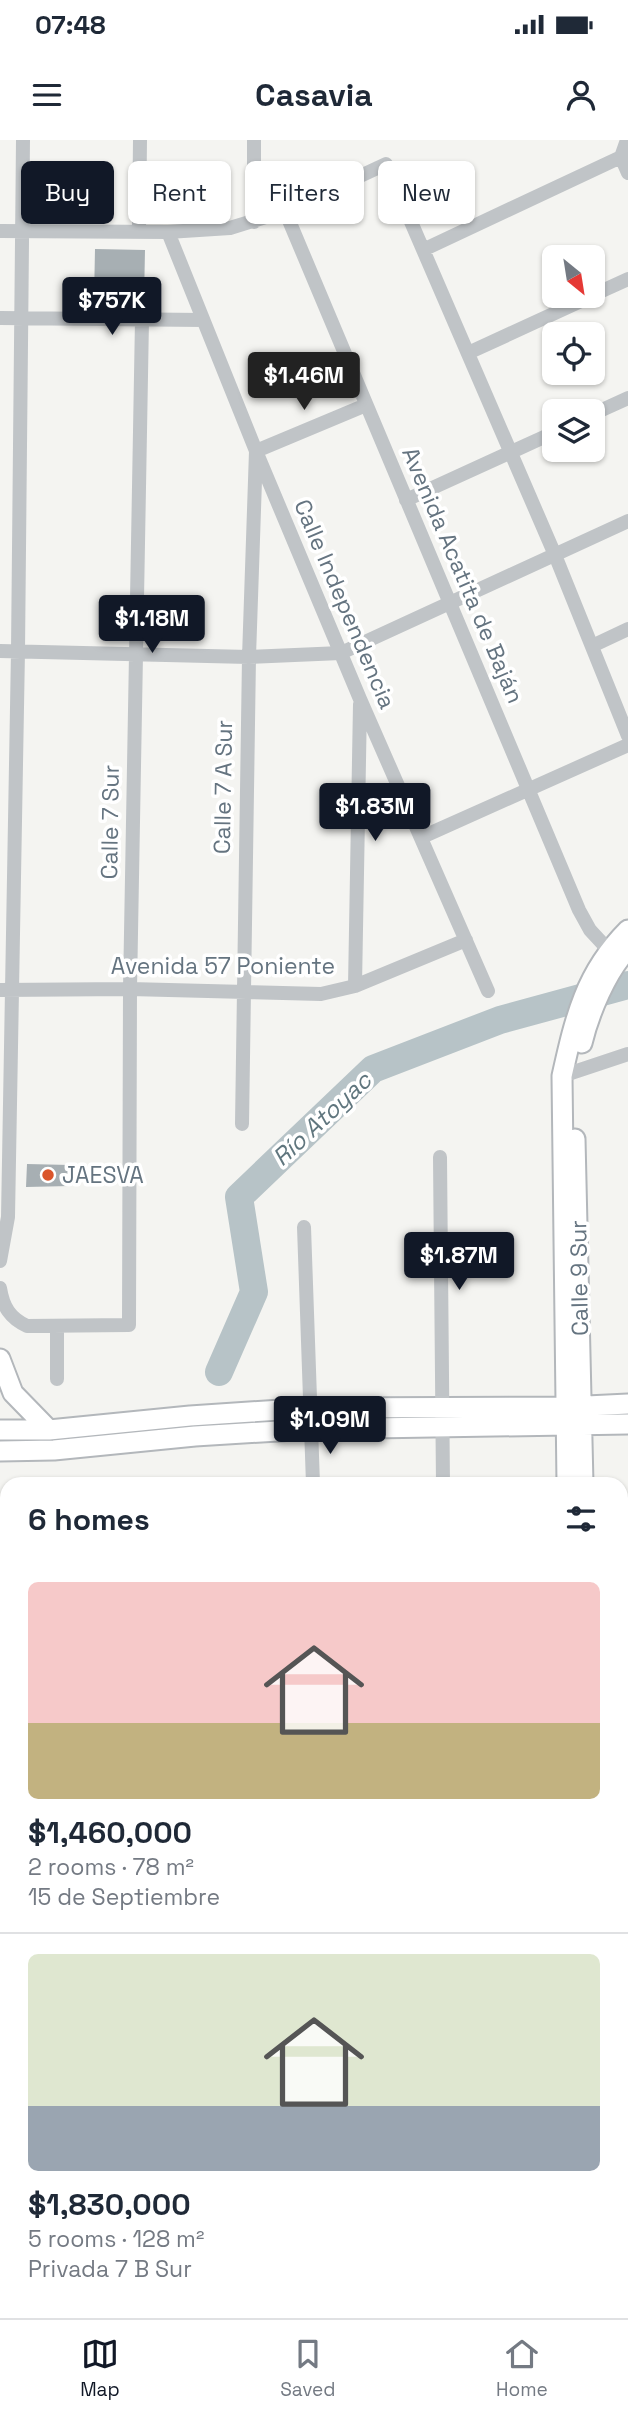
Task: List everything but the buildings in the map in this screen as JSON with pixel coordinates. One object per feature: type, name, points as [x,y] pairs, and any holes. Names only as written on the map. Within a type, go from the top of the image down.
[{"type":"main road","name":"Calle 9 Sur","points":[[582,1477],[574,1416],[569,1074],[579,1029],[600,978],[618,953],[628,930]]},
{"type":"main road","points":[[0,1359],[13,1393],[49,1430]]},
{"type":"main road","points":[[0,1451],[54,1450],[195,1436],[312,1429],[442,1427],[574,1416],[628,1404]]},
{"type":"main road","points":[[0,1430],[49,1430],[190,1416],[311,1408],[442,1407],[574,1416],[628,1424]]},
{"type":"main road","name":"Calle 9 Sur","points":[[568,1477],[574,1416]]},
{"type":"street","points":[[0,1261],[8,1217],[6,990],[18,651],[23,140]]},
{"type":"street","points":[[139,232],[140,140]]},
{"type":"street","points":[[254,140],[254,161]]},
{"type":"street","points":[[627,140],[621,158],[628,173]]},
{"type":"street","points":[[425,249],[621,158]]},
{"type":"street","points":[[364,174],[386,164],[555,555],[628,736]]},
{"type":"street","points":[[0,231],[168,232],[230,228],[246,224]]},
{"type":"street","name":"Avenida Acatita de Baján","points":[[290,224],[579,910],[590,930],[618,953]]},
{"type":"street","name":"Calle Independencia","points":[[168,232],[360,699],[488,991]]},
{"type":"street","points":[[606,289],[628,279]]},
{"type":"street","points":[[468,353],[565,308]]},
{"type":"street","points":[[0,318],[203,320]]},
{"type":"street","name":"Calle 7 Sur","points":[[57,1326],[129,1325],[130,989],[142,320]]},
{"type":"street","points":[[605,409],[628,398]]},
{"type":"street","points":[[256,451],[366,405]]},
{"type":"street","points":[[407,500],[542,438]]},
{"type":"street","name":"Calle 7 A Sur","points":[[242,1124],[248,657],[256,451]]},
{"type":"street","points":[[0,651],[248,657],[341,653],[628,521]]},
{"type":"street","points":[[592,646],[628,629]]},
{"type":"street","points":[[355,986],[360,699]]},
{"type":"street","points":[[422,837],[628,745]]},
{"type":"street","name":"Avenida 57 Poniente","points":[[6,990],[130,989],[321,993],[355,986],[466,940]]},
{"type":"street","points":[[569,1074],[628,1054]]},
{"type":"street","points":[[440,1157],[443,1477]]},
{"type":"street","points":[[304,1227],[313,1477]]},
{"type":"street","points":[[0,1288],[7,1311],[15,1321],[27,1326],[57,1326],[57,1379]]},
{"type":"waterway","name":"Río Atoyac","points":[[219,1372],[254,1292],[239,1197],[373,1069],[500,1020],[628,985]]},
{"type":"place","name":"JAESVA","points":[[48,1175]]}]
